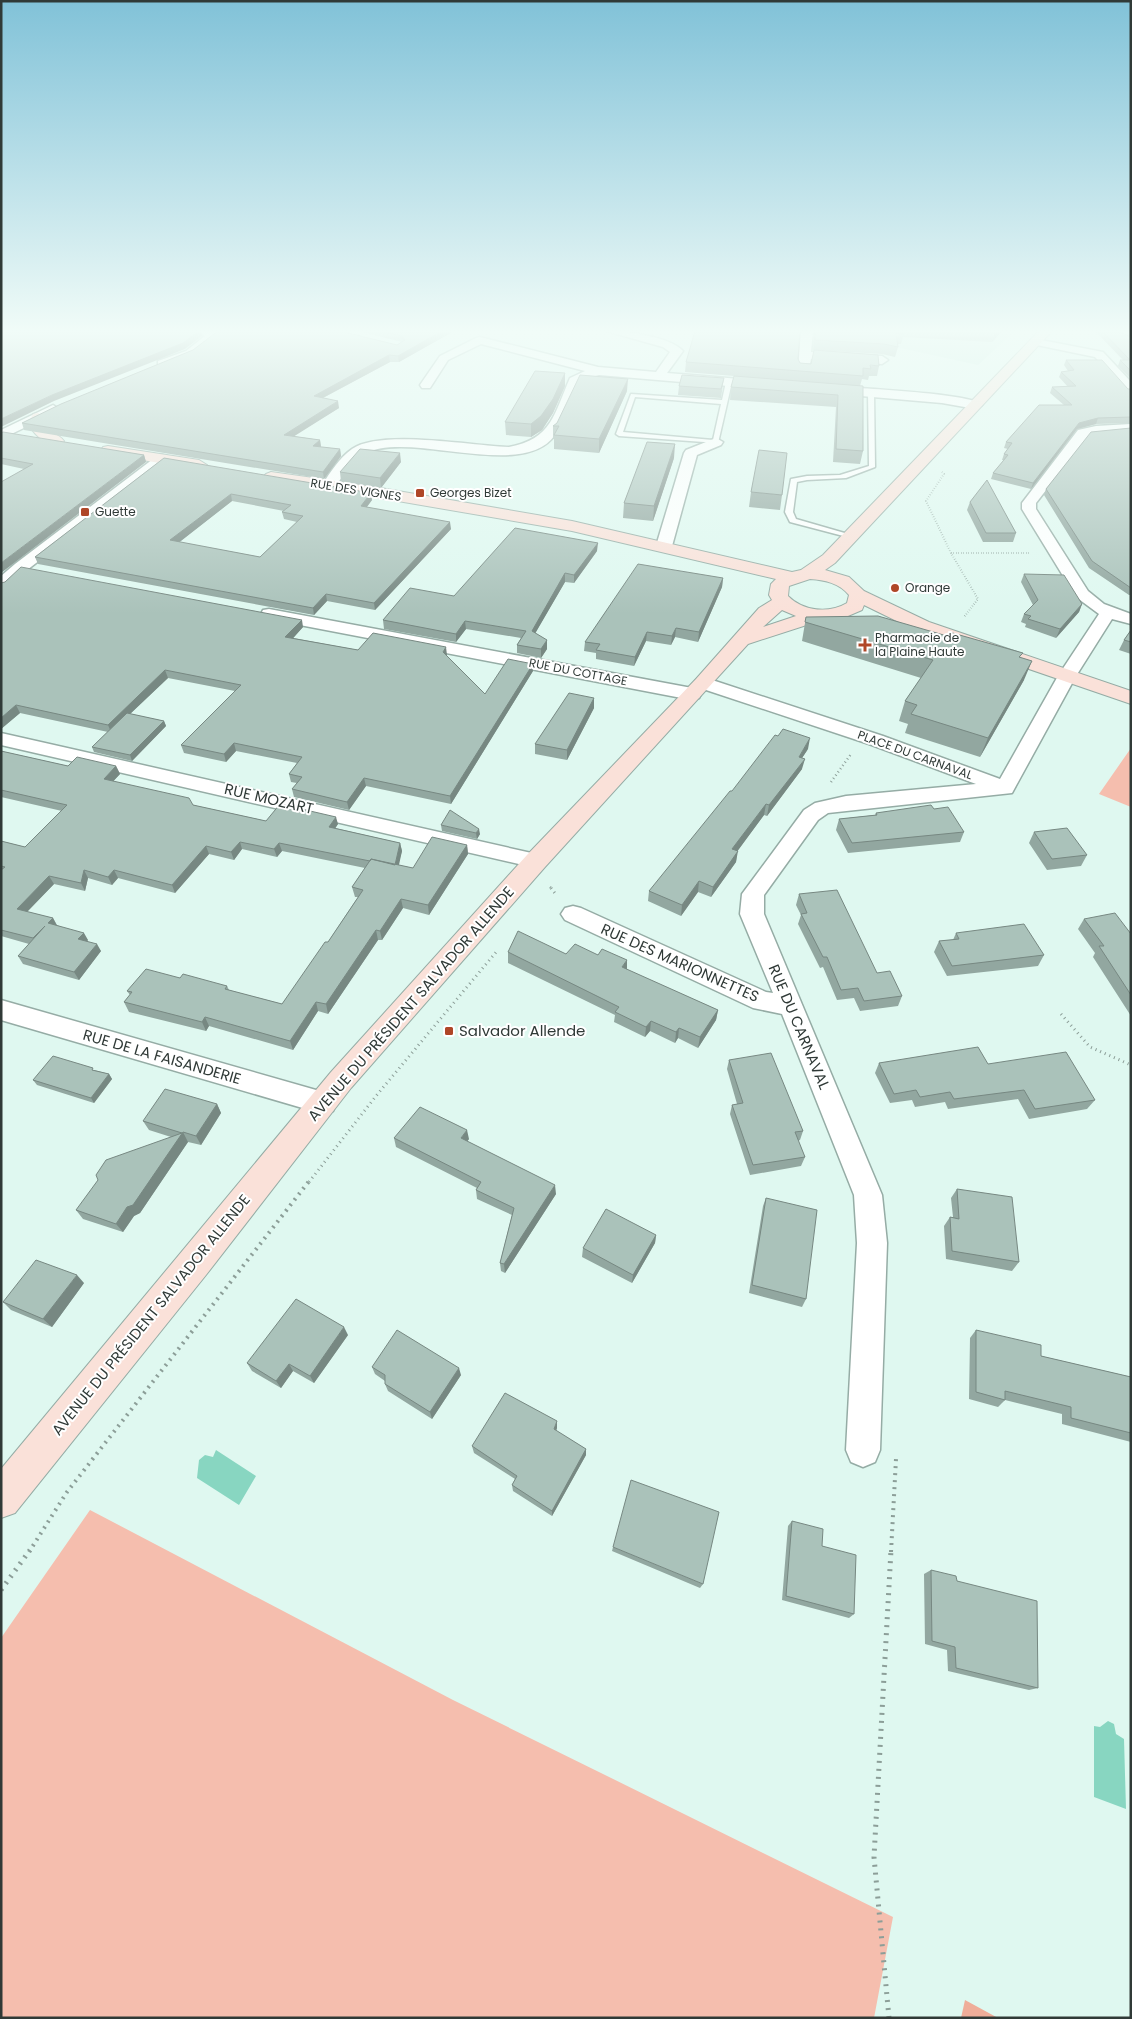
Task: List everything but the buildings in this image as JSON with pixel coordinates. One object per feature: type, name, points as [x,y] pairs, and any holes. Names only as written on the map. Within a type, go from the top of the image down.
[{"type":"street","points":[[3,433],[20,425]]},
{"type":"street","points":[[36,425],[41,433],[57,441]]},
{"type":"street","points":[[329,485],[354,455],[362,449],[404,444],[512,451],[533,448],[547,437],[553,425]]},
{"type":"street","points":[[799,575],[829,560],[957,425]]},
{"type":"street","points":[[1131,428],[1096,430],[1082,433],[1029,503],[1029,509],[1082,594],[1091,604],[1108,613],[1131,619]]},
{"type":"street","points":[[3,433],[76,444]]},
{"type":"street","points":[[664,546],[691,453],[716,442]]},
{"type":"street","points":[[95,448],[218,468]]},
{"type":"street","points":[[1,586],[21,567],[162,459]]},
{"type":"street","name":"RUE DES VIGNES","points":[[255,474],[572,526],[664,546],[711,560],[799,575],[854,576],[922,626]]},
{"type":"street","points":[[840,614],[855,606],[854,576],[857,550],[870,530],[877,509]]},
{"type":"street","name":"RUE DES VIGNES","points":[[711,560],[802,612],[816,615]]},
{"type":"street","points":[[21,567],[43,571]]},
{"type":"street","name":"AVENUE DU PRÉSIDENT SALVADOR ALLENDE","points":[[1,1499],[341,1080],[546,870],[698,689],[766,612],[770,593],[780,584],[799,575]]},
{"type":"street","name":"RUE DU COTTAGE","points":[[249,610],[698,689]]},
{"type":"street","points":[[822,808],[846,803],[1005,788],[1067,676],[1108,613]]},
{"type":"street","points":[[741,640],[816,615],[840,614],[922,626],[1131,698]]},
{"type":"street","name":"PLACE DU CARNAVAL","points":[[698,689],[864,736],[1005,788]]},
{"type":"street","name":"RUE MOZART","points":[[1,739],[546,870]]},
{"type":"street","name":"RUE DU CARNAVAL","points":[[822,808],[811,815],[753,894],[752,914],[789,1005],[810,1050],[868,1195],[872,1243],[863,1450]]},
{"type":"street","name":"RUE DES MARIONNETTES","points":[[573,914],[762,1001],[789,1005]]},
{"type":"street","name":"RUE DE LA FAISANDERIE","points":[[1,1010],[323,1103]]},
{"type":"lane","points":[[622,425],[619,434],[716,442],[720,425]]},
{"type":"lane","points":[[851,536],[793,520],[789,512],[794,481],[801,477],[830,478],[852,476],[872,467],[871,425]]},
{"type":"path","points":[[924,461],[936,466],[944,474],[926,501],[951,553],[978,600],[951,636]]},
{"type":"path","points":[[822,808],[824,792],[864,736]]},
{"type":"path","points":[[544,894],[546,870]]},
{"type":"path","points":[[1,1590],[37,1540],[67,1492],[376,1096],[500,947]]},
{"type":"path","points":[[1061,1014],[1090,1047],[1131,1065]]},
{"type":"path","points":[[889,2018],[874,1857],[896,1459]]},
{"type":"shaded area","points":[[1131,748],[1131,807],[1099,794]]},
{"type":"shaded area","points":[[216,1450],[256,1476],[239,1505],[197,1478],[199,1460],[205,1455],[213,1457]]},
{"type":"shaded area","points":[[90,1510],[453,1700],[893,1917],[874,2018],[1,2018],[1,1638]]},
{"type":"shaded area","points":[[1108,1721],[1114,1724],[1116,1734],[1124,1739],[1126,1809],[1094,1797],[1094,1726],[1100,1727]]},
{"type":"shaded area","points":[[965,2000],[998,2018],[961,2018]]},
{"type":"place","name":"Georges Bizet","points":[[420,493]]},
{"type":"place","name":"Guette","points":[[85,512]]},
{"type":"place","name":"Orange","points":[[895,588]]},
{"type":"place","name":"Pharmacie de la Plaine Haute","points":[[865,645]]},
{"type":"place","name":"Salvador Allende","points":[[449,1031]]}]
